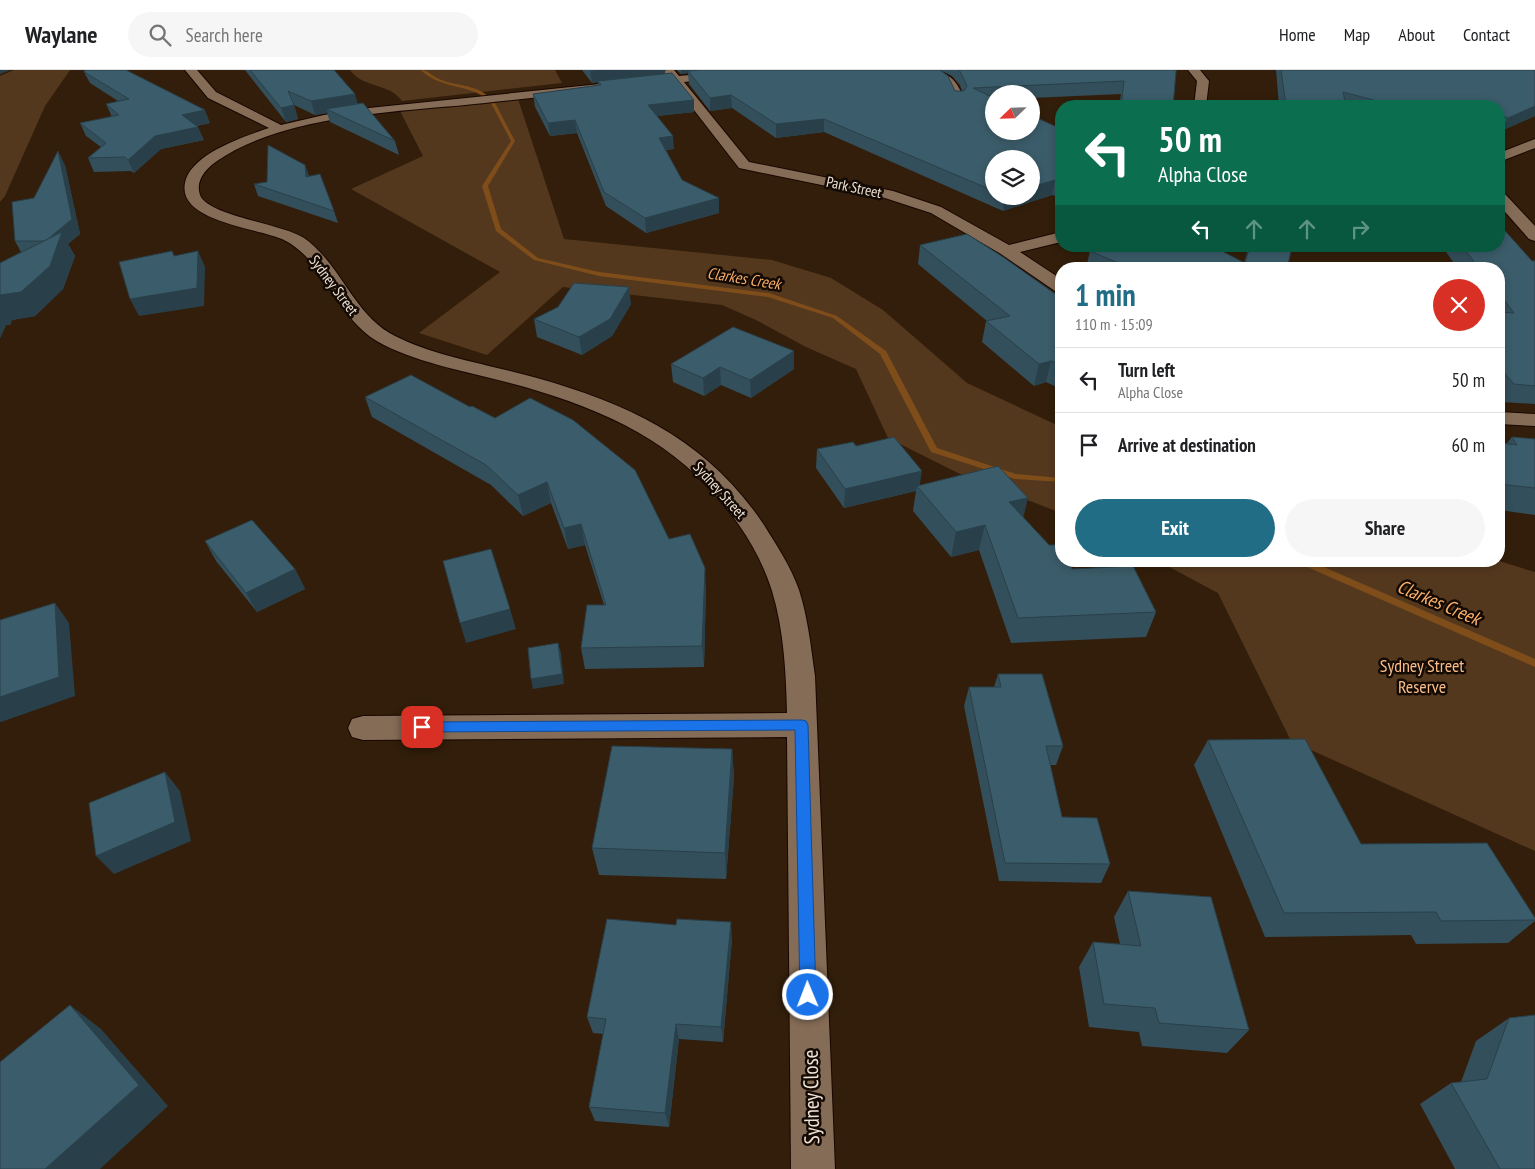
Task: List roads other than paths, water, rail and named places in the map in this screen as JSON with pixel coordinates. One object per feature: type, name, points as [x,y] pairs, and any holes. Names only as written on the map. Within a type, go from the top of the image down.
[{"type":"street","points":[[191,70],[212,95],[280,129]]},
{"type":"street","name":"Sydney Street","points":[[779,70],[673,75],[310,121],[238,143],[218,154],[200,169],[191,184],[193,196],[206,209],[218,215],[292,237],[315,257],[360,320],[377,334],[399,346],[421,354],[560,391],[611,410],[659,435],[703,467],[734,502],[762,540],[785,590],[797,643],[802,725]]},
{"type":"street","points":[[932,70],[953,85],[958,99]]},
{"type":"street","points":[[1194,70],[1204,81],[1201,100]]},
{"type":"street","name":"Park Street","points":[[673,75],[744,164],[898,198],[936,210],[1007,250],[1055,284]]},
{"type":"street","points":[[1505,156],[1535,143]]},
{"type":"street","points":[[1505,203],[1535,236]]},
{"type":"street","points":[[1007,250],[1055,238]]},
{"type":"street","points":[[1505,418],[1535,420]]},
{"type":"street","points":[[363,728],[802,725]]},
{"type":"street","name":"Sydney Close","points":[[802,725],[813,1169]]},
{"type":"waterway","name":"Clarkes Creek","points":[[423,70],[437,80],[471,88],[486,96]]},
{"type":"waterway","name":"Clarkes Creek","points":[[493,103],[513,141],[485,186],[498,230],[536,259],[599,274],[769,295],[835,317],[883,353],[934,450],[1015,476],[1055,479]]},
{"type":"waterway","name":"Clarkes Creek","points":[[1315,567],[1535,663]]},
{"type":"park label","name":"Sydney Street Reserve","points":[[1422,675]]}]
